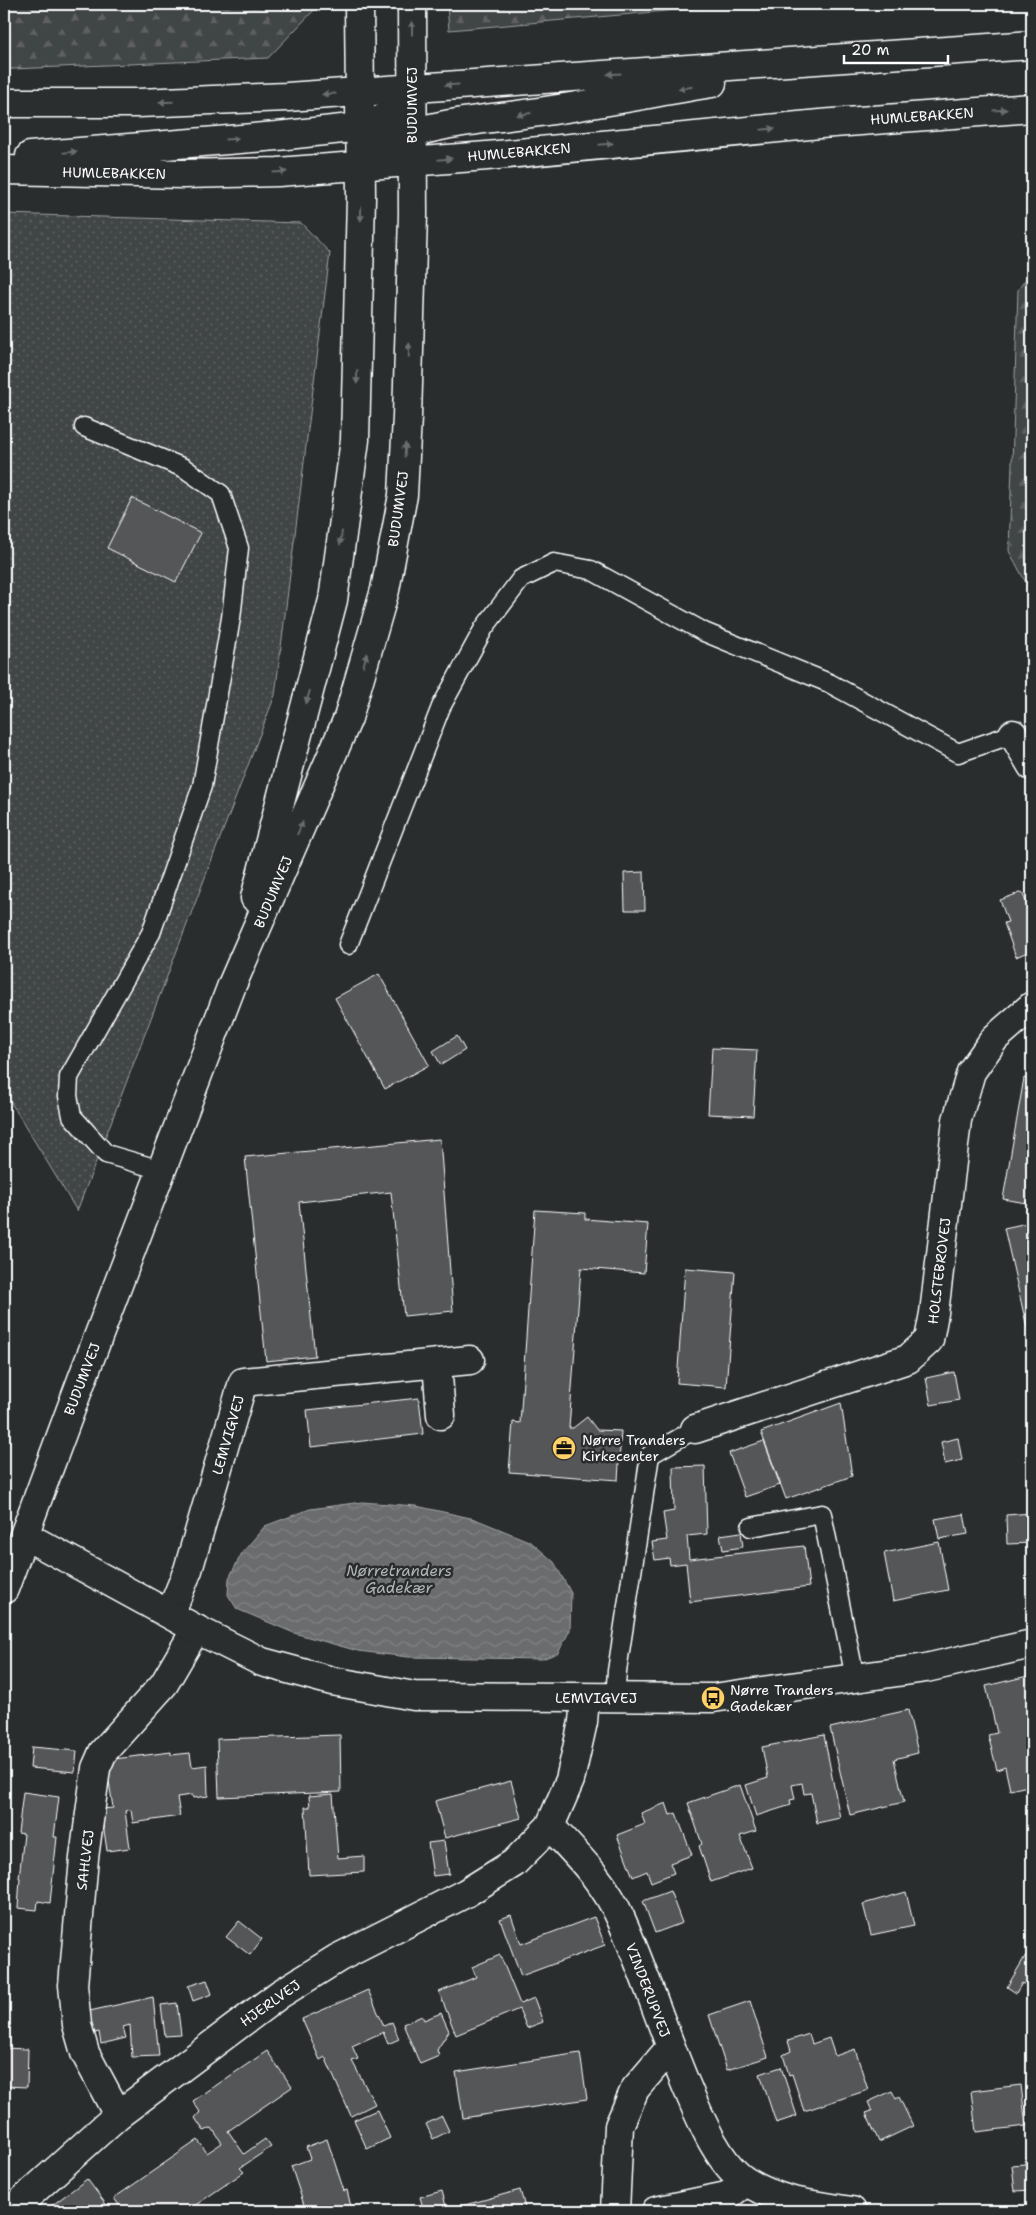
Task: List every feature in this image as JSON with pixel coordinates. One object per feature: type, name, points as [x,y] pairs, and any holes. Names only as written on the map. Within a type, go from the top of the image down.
[{"type":"street","name":"BUDUMVEJ","points":[[232,986],[333,600],[355,440],[361,166],[359,4]]},
{"type":"street","name":"BUDUMVEJ","points":[[4,1589],[232,986],[348,718],[385,590],[403,495],[407,416],[413,162],[412,4]]},
{"type":"street","points":[[4,103],[138,103],[287,98],[1032,45]]},
{"type":"street","points":[[361,166],[374,151],[392,140],[413,133],[483,119],[524,114],[871,57]]},
{"type":"street","points":[[4,158],[277,136],[361,127],[382,119],[401,103],[412,88]]},
{"type":"street","name":"HUMLEBAKKEN","points":[[4,170],[183,174],[278,172],[413,162],[820,124],[1032,108]]},
{"type":"street","points":[[1013,734],[1032,766]]},
{"type":"street","name":"HOLSTEBROVEJ","points":[[695,1429],[908,1359],[929,1340],[934,1313],[957,1120],[971,1072],[995,1038],[1032,1006]]},
{"type":"street","name":"LEMVIGVEJ","points":[[170,1614],[188,1570],[243,1382],[470,1360]]},
{"type":"street","points":[[437,1364],[441,1415]]},
{"type":"street","name":"LEMVIGVEJ","points":[[24,1535],[196,1629],[262,1662],[332,1681],[414,1696],[713,1698],[926,1668],[1032,1644]]},
{"type":"street","name":"SAHLVEJ","points":[[118,2116],[85,2052],[77,2025],[74,1985],[84,1858],[96,1768],[103,1752],[164,1684],[196,1629]]},
{"type":"street","points":[[550,1826],[570,1780],[583,1722],[585,1698]]},
{"type":"street","name":"HJERLVEJ","points":[[11,2211],[118,2116],[280,1994],[338,1958],[466,1893],[514,1863],[550,1826]]},
{"type":"street","name":"VINDERUPVEJ","points":[[550,1826],[591,1869],[620,1917],[670,2048],[701,2122],[720,2155],[746,2182],[784,2200],[852,2211]]},
{"type":"street","points":[[615,2211],[619,2126],[635,2089],[670,2048]]},
{"type":"street","points":[[656,2211],[727,2196],[746,2182]]},
{"type":"lane","points":[[84,427],[184,468],[221,494],[239,548],[231,618],[202,786],[151,933],[69,1077],[68,1096],[72,1116],[106,1154],[162,1170]]},
{"type":"lane","points":[[348,946],[441,707],[484,628],[521,579],[554,564],[591,570],[704,632],[830,683],[958,753],[1013,734]]},
{"type":"lane","points":[[615,1698],[617,1671],[650,1455],[695,1429]]},
{"type":"lane","points":[[751,1527],[822,1514],[855,1678]]},
{"type":"green space","points":[[4,4],[319,5],[268,58],[4,69]]},
{"type":"green space","points":[[447,4],[746,4],[449,30]]},
{"type":"green space","points":[[4,214],[301,223],[330,253],[275,695],[77,1211],[4,1091]]},
{"type":"green space","points":[[1032,270],[1032,594],[1009,551],[1018,290]]},
{"type":"water","name":"Nørretranders Gadekær","points":[[362,1502],[416,1506],[475,1519],[531,1542],[554,1562],[571,1593],[570,1630],[558,1653],[542,1659],[408,1657],[358,1651],[294,1633],[237,1609],[228,1595],[229,1578],[242,1553],[265,1526],[310,1509]]},
{"type":"building","points":[[132,498],[201,533],[176,582],[107,548]]},
{"type":"building","points":[[644,872],[645,910],[625,910],[624,873]]},
{"type":"building","points":[[1022,892],[1032,916],[1032,950],[1016,957],[1004,923],[1008,922],[1000,900]]},
{"type":"building","points":[[379,974],[429,1065],[385,1089],[335,998]]},
{"type":"building","points":[[457,1036],[465,1050],[441,1065],[433,1051]]},
{"type":"building","points":[[712,1048],[757,1050],[753,1116],[708,1114]]},
{"type":"building","points":[[1024,1078],[1032,1079],[1032,1204],[1003,1199]]},
{"type":"building","points":[[440,1139],[453,1311],[404,1316],[391,1192],[299,1202],[315,1356],[266,1361],[245,1157]]},
{"type":"building","points":[[535,1210],[585,1213],[585,1219],[648,1224],[644,1273],[581,1268],[569,1428],[573,1428],[587,1417],[597,1430],[621,1431],[618,1480],[509,1472],[513,1422],[520,1423]]},
{"type":"building","points":[[1032,1222],[1032,1349],[1004,1228]]},
{"type":"building","points":[[685,1268],[735,1272],[726,1387],[677,1383]]},
{"type":"building","points":[[954,1372],[959,1400],[931,1405],[926,1378]]},
{"type":"building","points":[[419,1398],[423,1434],[311,1447],[307,1410]]},
{"type":"building","points":[[841,1403],[852,1476],[786,1499],[761,1432]]},
{"type":"building","points":[[958,1438],[962,1460],[945,1464],[941,1442]]},
{"type":"building","points":[[764,1441],[780,1485],[745,1497],[729,1453]]},
{"type":"building","points":[[705,1466],[707,1534],[687,1536],[689,1559],[804,1546],[809,1587],[690,1602],[686,1563],[670,1565],[669,1558],[655,1560],[652,1542],[667,1540],[663,1513],[674,1511],[673,1467]]},
{"type":"building","points":[[1032,1513],[1032,1543],[1007,1544],[1006,1515]]},
{"type":"building","points":[[964,1514],[968,1534],[939,1539],[935,1519]]},
{"type":"building","points":[[741,1532],[743,1547],[723,1550],[720,1535]]},
{"type":"building","points":[[939,1542],[948,1590],[893,1601],[884,1553]]},
{"type":"building","points":[[1032,1675],[1032,1785],[1010,1790],[1005,1767],[997,1770],[988,1735],[997,1733],[986,1686]]},
{"type":"building","points":[[908,1710],[918,1753],[894,1759],[904,1802],[850,1815],[830,1728]]},
{"type":"building","points":[[340,1735],[341,1792],[219,1797],[217,1739]]},
{"type":"building","points":[[824,1735],[840,1818],[817,1823],[811,1793],[804,1794],[802,1783],[792,1785],[795,1799],[790,1800],[791,1805],[756,1816],[746,1785],[768,1778],[762,1747]]},
{"type":"building","points":[[32,1747],[77,1751],[75,1772],[30,1768]]},
{"type":"building","points":[[171,1752],[171,1755],[190,1753],[192,1767],[207,1765],[208,1796],[193,1798],[192,1795],[177,1797],[180,1816],[133,1823],[131,1810],[125,1811],[130,1848],[107,1851],[101,1809],[113,1808],[106,1760]]},
{"type":"building","points":[[511,1781],[521,1818],[445,1838],[435,1801]]},
{"type":"building","points":[[740,1785],[756,1831],[740,1836],[752,1868],[711,1882],[699,1846],[702,1844],[688,1803]]},
{"type":"building","points":[[23,1792],[59,1797],[54,1837],[57,1837],[50,1903],[38,1901],[37,1910],[18,1908],[24,1834],[18,1833]]},
{"type":"building","points":[[333,1794],[338,1858],[364,1856],[364,1872],[309,1875],[305,1807],[310,1807],[309,1796]]},
{"type":"building","points":[[666,1803],[670,1815],[676,1813],[692,1855],[670,1863],[674,1873],[651,1882],[647,1871],[633,1877],[617,1835],[645,1824],[641,1813]]},
{"type":"building","points":[[444,1841],[449,1874],[433,1876],[428,1843]]},
{"type":"building","points":[[670,1891],[682,1923],[655,1933],[643,1901]]},
{"type":"building","points":[[906,1892],[914,1926],[871,1935],[863,1904]]},
{"type":"building","points":[[511,1915],[521,1944],[594,1917],[605,1945],[521,1976],[500,1919]]},
{"type":"building","points":[[239,1921],[262,1939],[250,1955],[226,1937]]},
{"type":"building","points":[[500,1955],[520,2004],[534,1998],[543,2022],[527,2028],[519,2009],[456,2035],[439,1992],[476,1977],[472,1967]]},
{"type":"building","points":[[1026,1955],[1032,1958],[1032,1977],[1027,1986],[1022,1983],[1016,1993],[1007,1987]]},
{"type":"building","points":[[207,1980],[212,1994],[193,2001],[188,1986]]},
{"type":"building","points":[[368,1990],[384,2026],[392,2022],[399,2039],[388,2044],[383,2032],[352,2046],[358,2059],[352,2061],[375,2104],[351,2116],[325,2057],[320,2060],[302,2019]]},
{"type":"building","points":[[153,1997],[159,2056],[132,2057],[130,2025],[123,2027],[126,2038],[101,2044],[99,2032],[90,2034],[85,2012]]},
{"type":"building","points":[[750,2001],[768,2057],[727,2070],[709,2015]]},
{"type":"building","points":[[177,2003],[181,2035],[165,2036],[161,2005]]},
{"type":"building","points":[[441,2013],[449,2031],[437,2050],[439,2056],[420,2064],[403,2024],[422,2016],[424,2020]]},
{"type":"building","points":[[809,2034],[812,2044],[829,2038],[835,2056],[855,2049],[868,2090],[804,2111],[792,2074],[789,2075],[783,2055],[791,2051],[788,2041]]},
{"type":"building","points":[[4,2048],[28,2049],[27,2087],[4,2086]]},
{"type":"building","points":[[267,2051],[292,2087],[228,2131],[244,2154],[265,2139],[271,2147],[240,2168],[244,2172],[187,2211],[123,2211],[114,2198],[198,2140],[207,2153],[222,2143],[212,2128],[204,2131],[195,2118],[200,2112],[193,2101]]},
{"type":"building","points":[[580,2053],[587,2099],[463,2118],[456,2072]]},
{"type":"building","points":[[781,2067],[797,2116],[776,2123],[760,2074]]},
{"type":"building","points":[[1021,2085],[1026,2126],[976,2132],[971,2091]]},
{"type":"building","points":[[892,2091],[896,2099],[899,2097],[913,2126],[879,2142],[866,2113],[872,2111],[868,2102]]},
{"type":"building","points":[[377,2110],[390,2138],[367,2149],[354,2120]]},
{"type":"building","points":[[442,2116],[449,2131],[433,2139],[426,2124]]},
{"type":"building","points":[[327,2139],[344,2191],[347,2190],[352,2211],[306,2211],[291,2166],[310,2159],[306,2147]]},
{"type":"building","points":[[1032,2159],[1032,2190],[1015,2191],[1012,2165],[1025,2164],[1025,2160]]},
{"type":"building","points":[[87,2179],[111,2211],[46,2210]]},
{"type":"building","points":[[520,2190],[526,2211],[424,2211],[420,2197],[442,2191],[447,2210]]},
{"type":"place","name":"Nørre Tranders Kirkecenter","points":[[564,1448]]},
{"type":"place","name":"Nørre Tranders Gadekær","points":[[713,1698]]}]
